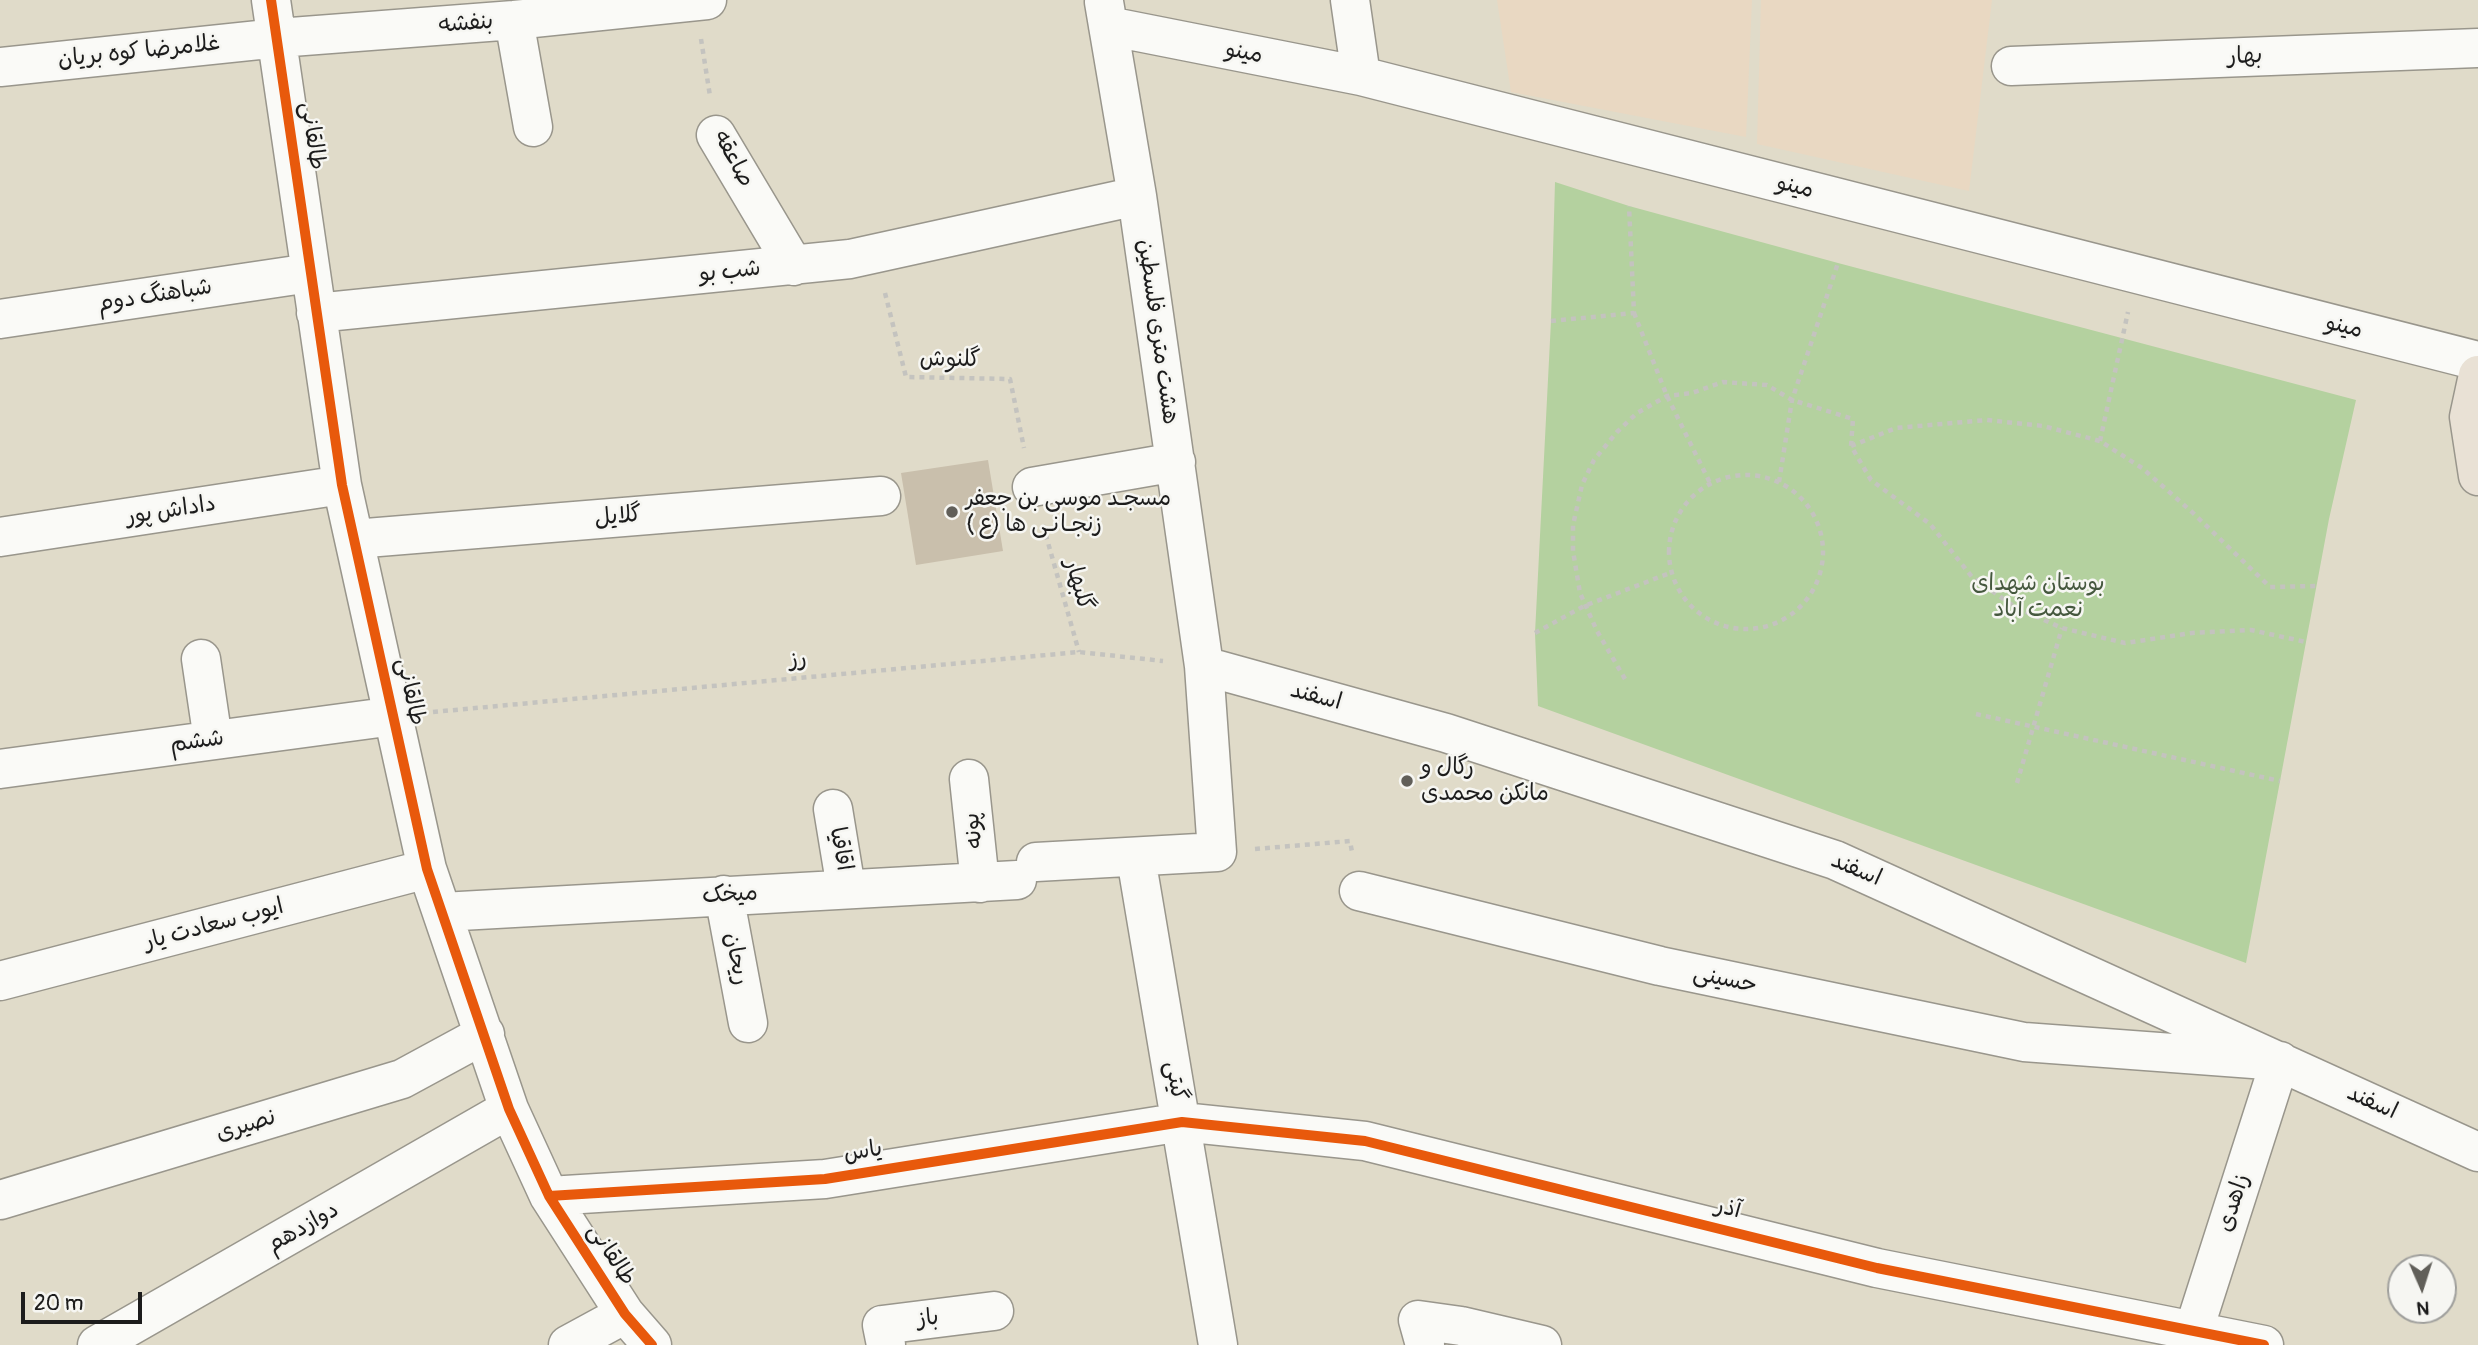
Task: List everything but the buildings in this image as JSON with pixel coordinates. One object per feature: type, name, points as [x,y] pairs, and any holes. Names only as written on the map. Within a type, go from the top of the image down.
[{"type":"main road","points":[[2478,375],[2469,416],[2478,477]]},
{"type":"street","name":"طالقانی","points":[[271,0],[342,485],[427,870],[509,1109],[549,1196],[625,1314],[652,1345]]},
{"type":"street","points":[[1350,0],[1361,76]]},
{"type":"street","name":"بنفشه","points":[[278,38],[514,20],[701,1]]},
{"type":"street","name":"مینو","points":[[1106,13],[2478,361]]},
{"type":"street","name":"هشت متری فلسطین","points":[[1106,13],[1138,196],[1204,666],[1217,852]]},
{"type":"street","points":[[514,20],[533,127]]},
{"type":"street","name":"غلامرضا کوه بریان","points":[[0,67],[278,38]]},
{"type":"street","name":"بهار","points":[[2011,66],[2478,48]]},
{"type":"street","name":"صاعقه","points":[[716,135],[794,266]]},
{"type":"street","name":"شب بو","points":[[316,313],[794,266],[876,254],[1138,196]]},
{"type":"street","name":"شباهنگ دوم","points":[[0,319],[310,273]]},
{"type":"street","points":[[1032,487],[1176,462]]},
{"type":"street","name":"داداش پور","points":[[0,537],[342,485]]},
{"type":"street","name":"گلایل","points":[[354,539],[881,496]]},
{"type":"street","points":[[201,659],[213,740]]},
{"type":"street","name":"اسفند","points":[[1204,666],[1446,733],[1835,860],[2478,1152]]},
{"type":"street","name":"ششم","points":[[0,769],[394,716]]},
{"type":"street","name":"پونه","points":[[969,779],[979,883]]},
{"type":"street","name":"اقاقیا","points":[[833,809],[846,888]]},
{"type":"street","name":"میخک","points":[[442,912],[846,888],[979,883],[1026,871],[1217,852]]},
{"type":"street","name":"گیتی","points":[[1136,858],[1218,1345]]},
{"type":"street","name":"ایوب سعادت یار","points":[[0,981],[427,870]]},
{"type":"street","name":"حسینی","points":[[1359,891],[1660,966],[2024,1042],[2280,1061]]},
{"type":"street","name":"ریحان","points":[[724,895],[748,1023]]},
{"type":"street","name":"نصیری","points":[[0,1200],[402,1079],[485,1034]]},
{"type":"street","name":"زاهدی","points":[[2191,1338],[2280,1061]]},
{"type":"street","name":"دوازدهم","points":[[97,1345],[509,1109]]},
{"type":"street","name":"یاس","points":[[549,1196],[825,1179],[1182,1122]]},
{"type":"street","name":"آذر","points":[[1182,1122],[1365,1141],[1877,1268],[2191,1338],[2264,1345]]},
{"type":"street","name":"باز","points":[[886,1345],[882,1325],[994,1311]]},
{"type":"street","points":[[568,1345],[625,1314]]},
{"type":"street","points":[[1422,1333],[1461,1326],[1542,1345]]},
{"type":"path","points":[[1629,205],[1634,313],[1667,396],[1710,483]]},
{"type":"path","points":[[1779,482],[1792,400],[1838,262]]},
{"type":"path","points":[[2100,441],[2136,274]]},
{"type":"path","points":[[1551,321],[1634,313]]},
{"type":"path","points":[[1625,679],[1584,606],[1580,593],[1573,551],[1573,526],[1582,485],[1594,460],[1637,413],[1667,396],[1692,393],[1723,382],[1767,385],[1792,400],[1853,419],[1851,446],[1871,480],[1930,524],[1972,577],[2015,607],[2062,628],[2125,643],[2192,633],[2251,630],[2306,642]]},
{"type":"path","points":[[1851,446],[1896,428],[1987,420],[2043,426],[2100,441],[2142,468],[2270,587],[2317,586]]},
{"type":"path","points":[[1732,475],[1756,475],[1779,482],[1800,496],[1816,517],[1823,541],[1822,568],[1813,592],[1797,611],[1774,625],[1749,630],[1723,627],[1700,615],[1682,596],[1671,573],[1668,547],[1674,521],[1689,499],[1710,483],[1732,475]]},
{"type":"path","points":[[1535,633],[1584,606],[1671,573]]},
{"type":"path","points":[[2017,783],[2062,628]]},
{"type":"path","points":[[1976,714],[2280,781]]},
{"type":"path","points":[[1217,852],[1350,841],[1359,891]]},
{"type":"shaded area","points":[[1497,0],[1752,0],[1746,137],[1511,92]]},
{"type":"shaded area","points":[[1761,0],[1992,0],[1969,191],[1757,144]]},
{"type":"green space","name":"بوستان شهدای نعمت آباد","points":[[1555,182],[1629,206],[1838,263],[2356,400],[2329,519],[2246,963],[1538,706],[1535,633],[1551,321]]},
{"type":"cycle path","points":[[271,0],[342,485],[427,869],[509,1109],[549,1196],[625,1314],[652,1345]]},
{"type":"cycle path","points":[[549,1196],[825,1179],[1182,1122],[1365,1141],[1877,1268],[2264,1345]]},
{"type":"place","name":"مسجـد موسی بن جعفر ( ع) زنجـانـی ها","points":[[952,512]]},
{"type":"place","name":"رگال و مانکن محمدی","points":[[1407,781]]}]
